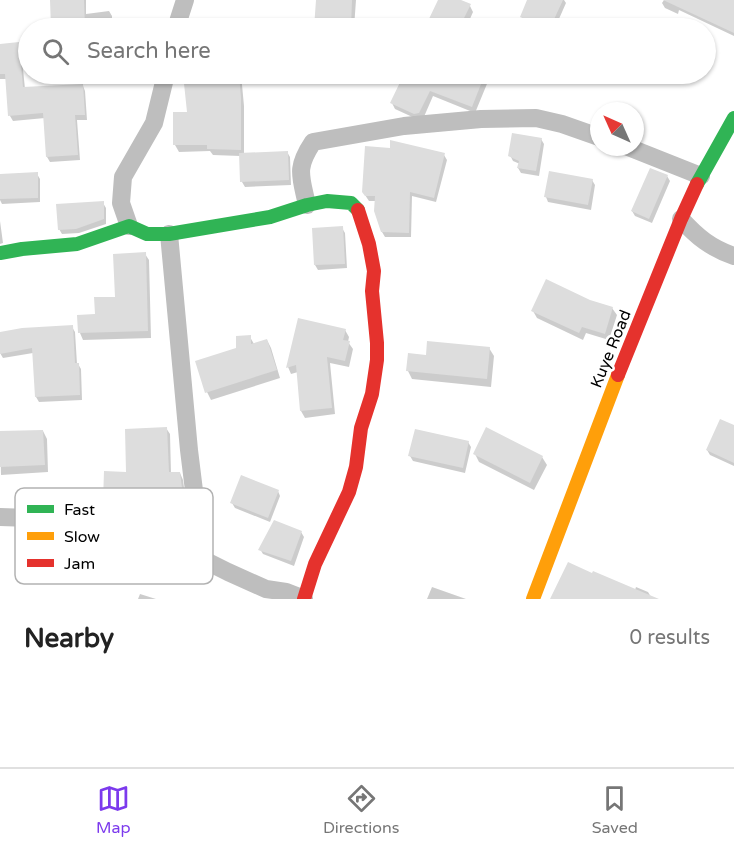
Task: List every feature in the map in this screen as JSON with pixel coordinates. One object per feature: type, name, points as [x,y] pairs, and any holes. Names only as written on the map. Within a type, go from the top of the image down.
[{"type":"street","points":[[179,18],[185,0]]},
{"type":"street","points":[[129,226],[121,203],[123,177],[154,123],[164,84]]},
{"type":"street","points":[[307,205],[300,173],[304,155],[314,142],[404,126],[482,119],[536,118],[590,134]]},
{"type":"street","name":"Kuye Road","points":[[533,599],[608,400],[681,219],[701,176],[734,118]]},
{"type":"street","points":[[644,153],[701,176]]},
{"type":"street","points":[[0,253],[77,244],[129,226],[147,234],[169,234],[270,217],[327,201],[351,203],[358,210],[369,244],[374,271],[372,291],[377,352],[372,394],[361,428],[356,467],[349,492],[315,564],[304,599],[286,592],[266,590],[213,564]]},
{"type":"street","points":[[681,219],[706,242],[734,256]]},
{"type":"street","points":[[169,234],[194,488]]},
{"type":"street","points":[[0,517],[15,517]]},
{"type":"building","points":[[50,0],[84,0],[85,18],[51,18]]},
{"type":"building","points":[[316,0],[352,0],[351,18],[315,18]]},
{"type":"building","points":[[438,0],[461,0],[471,4],[464,18],[429,18]]},
{"type":"building","points":[[527,0],[563,0],[555,18],[520,17]]},
{"type":"building","points":[[663,0],[734,0],[734,33],[716,25],[716,18],[702,18]]},
{"type":"building","points":[[18,42],[18,84],[23,84],[23,87],[83,84],[85,115],[75,115],[78,155],[46,157],[43,113],[8,116],[5,74],[0,74],[0,44]]},
{"type":"building","points":[[184,84],[240,84],[241,150],[207,149],[207,145],[173,145],[173,112],[187,112]]},
{"type":"building","points":[[399,84],[481,84],[472,107],[430,91],[419,113],[414,114],[390,103]]},
{"type":"building","points":[[512,133],[542,138],[536,171],[517,168],[519,161],[508,156]]},
{"type":"building","points":[[390,140],[445,153],[434,198],[410,192],[409,233],[381,232],[374,211],[375,196],[365,196],[362,192],[365,146],[390,148]]},
{"type":"building","points":[[288,151],[289,180],[240,182],[239,153]]},
{"type":"building","points":[[650,168],[668,175],[649,219],[631,211]]},
{"type":"building","points":[[549,171],[593,179],[588,205],[544,197]]},
{"type":"building","points":[[38,172],[38,198],[0,199],[0,174]]},
{"type":"building","points":[[104,201],[104,219],[76,229],[58,230],[56,204]]},
{"type":"building","points":[[343,226],[345,264],[314,265],[312,228]]},
{"type":"building","points":[[146,252],[148,331],[78,333],[77,315],[95,314],[94,297],[115,297],[113,254]]},
{"type":"building","points":[[546,279],[590,300],[613,307],[605,334],[582,327],[579,333],[531,311]]},
{"type":"building","points":[[298,318],[346,329],[343,340],[350,341],[345,361],[327,357],[332,408],[300,411],[296,365],[286,368]]},
{"type":"building","points":[[73,325],[75,363],[79,363],[80,395],[35,397],[32,348],[0,354],[0,332],[22,328]]},
{"type":"building","points":[[251,335],[251,344],[267,339],[277,370],[205,393],[195,361],[236,348],[236,336]]},
{"type":"building","points":[[427,341],[490,347],[487,379],[406,371],[408,353],[426,355]]},
{"type":"building","points":[[720,419],[734,425],[734,463],[706,450]]},
{"type":"building","points":[[167,427],[169,472],[180,472],[182,488],[103,488],[104,471],[126,472],[125,429]]},
{"type":"building","points":[[486,427],[543,456],[530,483],[473,454]]},
{"type":"building","points":[[415,429],[469,441],[463,468],[408,456]]},
{"type":"building","points":[[43,430],[45,465],[0,467],[0,431]]},
{"type":"building","points":[[241,475],[279,490],[268,518],[230,503]]},
{"type":"building","points":[[274,520],[302,531],[291,561],[258,550]]},
{"type":"building","points":[[568,562],[592,573],[593,571],[659,599],[550,599]]},
{"type":"traffic: fast","points":[[697,184],[734,118]]},
{"type":"traffic: fast","points":[[0,253],[77,244],[129,226],[147,234],[169,234],[270,217],[327,201],[351,203],[358,210]]},
{"type":"traffic: slow","points":[[533,599],[618,375]]},
{"type":"traffic: jam","points":[[618,375],[697,184]]},
{"type":"traffic: jam","points":[[304,599],[315,564],[349,492],[356,467],[361,428],[372,394],[377,360],[372,291],[374,271],[369,244],[358,210]]}]
